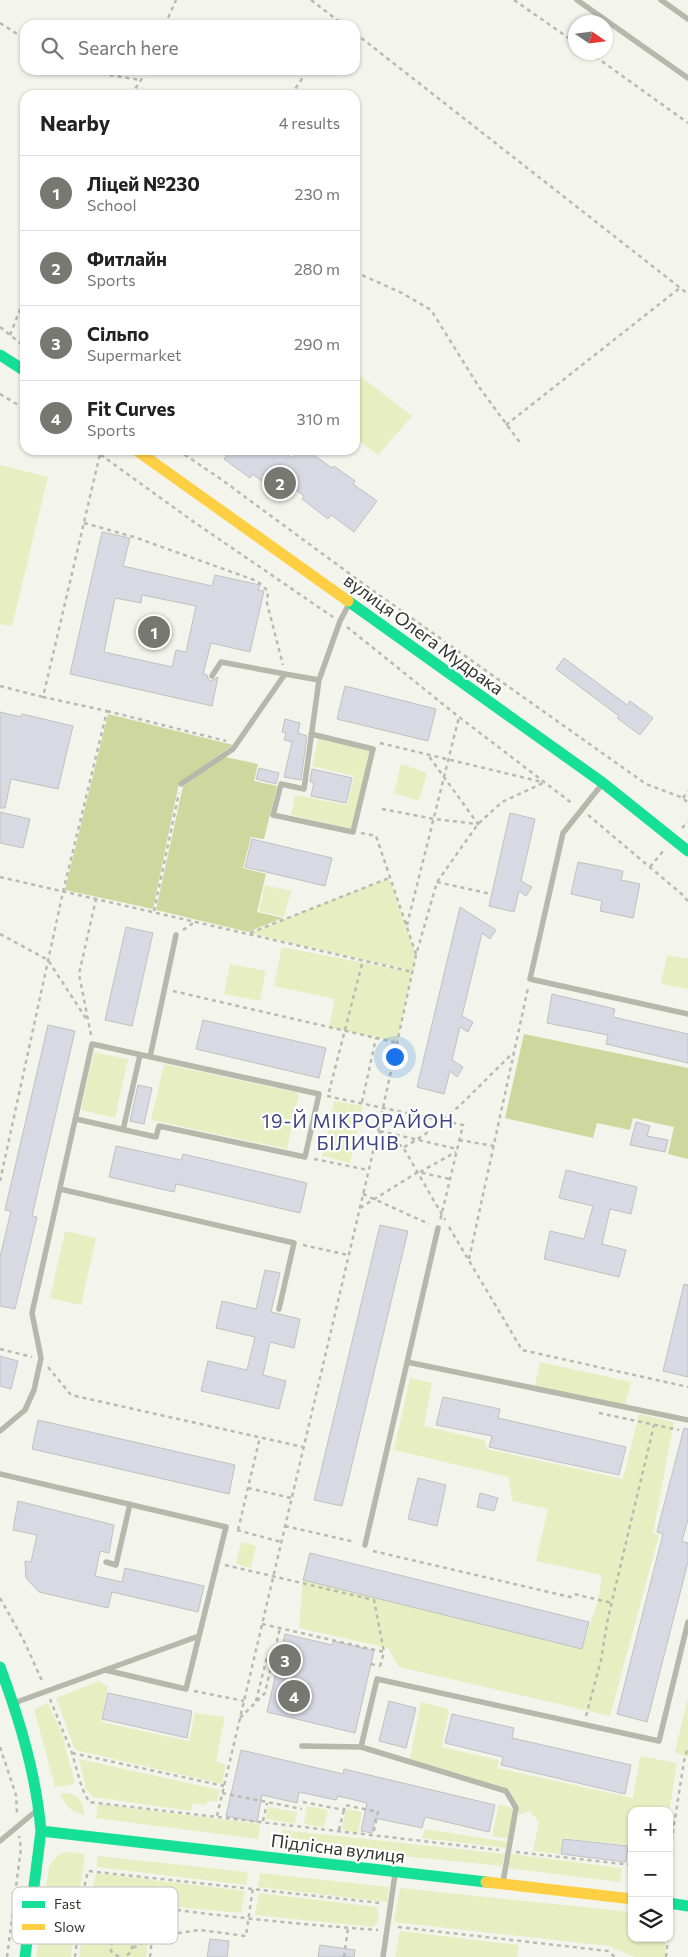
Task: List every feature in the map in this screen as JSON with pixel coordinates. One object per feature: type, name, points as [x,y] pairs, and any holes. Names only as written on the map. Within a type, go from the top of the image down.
[{"type":"street","points":[[0,354],[20,368]]},
{"type":"street","name":"вулиця Олега Мудрака","points":[[143,455],[603,783],[688,851]]},
{"type":"street","points":[[0,1667],[14,1704],[33,1767],[40,1808],[41,1831],[34,1887]]},
{"type":"street","name":"Підлісна вулиця","points":[[41,1831],[628,1899]]},
{"type":"street","points":[[673,1904],[688,1906]]},
{"type":"street","points":[[25,1957],[27,1944]]},
{"type":"lane","points":[[577,0],[688,78]]},
{"type":"lane","points":[[661,0],[688,20]]},
{"type":"lane","points":[[311,734],[373,749],[353,832],[273,815],[281,784],[304,789],[311,734],[319,680],[340,621],[350,602]]},
{"type":"lane","points":[[212,676],[220,662],[319,680]]},
{"type":"lane","points":[[181,784],[233,749],[285,674]]},
{"type":"lane","points":[[603,783],[563,833],[530,979],[688,1014]]},
{"type":"lane","points":[[150,1058],[176,935]]},
{"type":"lane","points":[[0,1431],[25,1410],[34,1390],[41,1358],[32,1313],[92,1044],[319,1094],[305,1156],[158,1126],[156,1137],[76,1119]]},
{"type":"lane","points":[[123,1130],[140,1055]]},
{"type":"lane","points":[[60,1189],[294,1243],[279,1309]]},
{"type":"lane","points":[[365,1545],[438,1228]]},
{"type":"lane","points":[[407,1362],[688,1420]]},
{"type":"lane","points":[[0,1474],[226,1527],[186,1689],[105,1670]]},
{"type":"lane","points":[[106,1562],[116,1564],[130,1504]]},
{"type":"lane","points":[[360,1747],[377,1679],[659,1741],[688,1622]]},
{"type":"lane","points":[[14,1704],[199,1636]]},
{"type":"lane","points":[[302,1746],[360,1747],[506,1791],[516,1808],[502,1884]]},
{"type":"lane","points":[[0,1840],[40,1808]]},
{"type":"lane","points":[[383,1957],[395,1872]]},
{"type":"path","points":[[167,20],[176,0]]},
{"type":"path","points":[[311,0],[337,20]]},
{"type":"path","points":[[514,0],[568,37]]},
{"type":"path","points":[[0,24],[20,36]]},
{"type":"path","points":[[360,37],[688,294]]},
{"type":"path","points":[[600,60],[688,123]]},
{"type":"path","points":[[110,75],[141,80]]},
{"type":"path","points":[[134,90],[144,75]]},
{"type":"path","points":[[294,90],[305,75]]},
{"type":"path","points":[[360,274],[402,293],[431,310],[479,387],[521,444]]},
{"type":"path","points":[[506,425],[681,287]]},
{"type":"path","points":[[10,335],[20,310]]},
{"type":"path","points":[[0,327],[20,343]]},
{"type":"path","points":[[0,394],[20,406]]},
{"type":"path","points":[[43,697],[100,455]]},
{"type":"path","points":[[101,455],[194,522],[340,621],[543,783],[608,830],[684,896],[688,902]]},
{"type":"path","points":[[185,455],[646,784],[683,798],[688,803]]},
{"type":"path","points":[[84,523],[134,537],[257,581],[268,591],[267,603],[285,674]]},
{"type":"path","points":[[0,686],[236,744]]},
{"type":"path","points":[[0,1181],[63,892],[107,711]]},
{"type":"path","points":[[406,927],[459,717]]},
{"type":"path","points":[[379,743],[543,783]]},
{"type":"path","points":[[427,754],[478,824]]},
{"type":"path","points":[[217,1816],[378,1131],[416,955],[437,882],[478,824],[502,802],[543,783]]},
{"type":"path","points":[[154,911],[181,784]]},
{"type":"path","points":[[683,798],[688,791]]},
{"type":"path","points":[[382,809],[434,819],[478,824]]},
{"type":"path","points":[[353,832],[376,836],[416,955]]},
{"type":"path","points":[[0,877],[413,972]]},
{"type":"path","points":[[248,933],[389,878]]},
{"type":"path","points":[[437,882],[491,894]]},
{"type":"path","points":[[92,1044],[79,974],[96,898]]},
{"type":"path","points":[[0,934],[48,960],[88,1022]]},
{"type":"path","points":[[327,1096],[363,960]]},
{"type":"path","points":[[469,1260],[530,979]]},
{"type":"path","points":[[164,989],[398,1043]]},
{"type":"path","points":[[362,1103],[376,1038]]},
{"type":"path","points":[[404,1148],[418,1140],[442,1120],[514,1052]]},
{"type":"path","points":[[319,1094],[463,1125],[438,1228],[362,1194]]},
{"type":"path","points":[[378,1131],[457,1150]]},
{"type":"path","points":[[378,1131],[404,1148],[522,1350],[688,1387]]},
{"type":"path","points":[[459,1140],[494,1146]]},
{"type":"path","points":[[359,1208],[457,1150]]},
{"type":"path","points":[[305,1156],[368,1170]]},
{"type":"path","points":[[418,1172],[450,1179]]},
{"type":"path","points":[[294,1243],[348,1255]]},
{"type":"path","points":[[0,1350],[41,1358],[71,1395],[303,1447]]},
{"type":"path","points":[[584,1724],[601,1660],[612,1603],[654,1425]]},
{"type":"path","points":[[238,1530],[260,1437]]},
{"type":"path","points":[[248,1488],[291,1498]]},
{"type":"path","points":[[285,1526],[365,1545],[368,1550],[570,1597],[574,1594],[612,1603]]},
{"type":"path","points":[[226,1527],[281,1542]]},
{"type":"path","points":[[216,1563],[374,1600],[384,1652],[377,1679]]},
{"type":"path","points":[[262,1624],[384,1652]]},
{"type":"path","points":[[239,1719],[265,1693],[280,1628]]},
{"type":"path","points":[[256,1702],[267,1657],[279,1660]]},
{"type":"path","points":[[371,1664],[380,1666]]},
{"type":"path","points":[[186,1689],[244,1701]]},
{"type":"path","points":[[670,1852],[684,1760],[688,1747]]},
{"type":"path","points":[[0,1748],[16,1795],[21,1848],[16,1887]]},
{"type":"path","points":[[72,1753],[224,1786]]},
{"type":"path","points":[[222,1793],[302,1809]]},
{"type":"path","points":[[89,1802],[628,1865]]},
{"type":"path","points":[[303,1802],[344,1810]]},
{"type":"path","points":[[263,1821],[267,1803]]},
{"type":"path","points":[[339,1830],[345,1805],[378,1812],[373,1835]]},
{"type":"path","points":[[84,1887],[88,1871],[380,1903],[388,1926]]},
{"type":"path","points":[[178,1933],[199,1930],[246,1936],[253,1887]]},
{"type":"path","points":[[178,1911],[348,1928],[380,1930],[388,1926],[608,1951],[615,1957]]},
{"type":"path","points":[[7,1957],[12,1918]]},
{"type":"path","points":[[344,1957],[348,1928]]},
{"type":"path","points":[[666,1957],[668,1942]]},
{"type":"path","points":[[75,1957],[76,1944]]},
{"type":"path","points":[[132,1944],[133,1948]]},
{"type":"path","points":[[125,1957],[133,1948],[140,1944]]},
{"type":"path","points":[[150,1957],[151,1944]]},
{"type":"path","points":[[110,1945],[111,1951],[117,1957]]},
{"type":"green space","points":[[360,376],[412,416],[378,455],[360,442]]},
{"type":"green space","points":[[0,465],[48,477],[12,626],[0,624]]},
{"type":"green space","points":[[108,714],[233,745],[179,783],[153,909],[65,890]]},
{"type":"green space","points":[[318,738],[371,750],[352,829],[291,815],[295,795],[347,805],[354,776],[312,766]]},
{"type":"green space","points":[[225,757],[258,764],[254,781],[277,786],[264,839],[251,837],[243,868],[266,874],[257,912],[283,918],[248,932],[156,910],[183,786]]},
{"type":"green space","points":[[401,764],[427,773],[419,801],[394,793]]},
{"type":"green space","points":[[389,878],[416,955],[413,971],[249,933]]},
{"type":"green space","points":[[265,885],[291,891],[284,917],[259,911]]},
{"type":"green space","points":[[282,947],[412,972],[397,1042],[329,1027],[335,999],[274,986]]},
{"type":"green space","points":[[667,955],[688,959],[688,989],[661,984]]},
{"type":"green space","points":[[230,964],[266,971],[260,1001],[224,994]]},
{"type":"green space","points":[[524,1034],[688,1068],[688,1159],[668,1154],[674,1127],[633,1118],[630,1130],[597,1123],[593,1138],[505,1118]]},
{"type":"green space","points":[[94,1052],[128,1059],[115,1118],[81,1110]]},
{"type":"green space","points":[[164,1064],[299,1093],[287,1149],[151,1120]]},
{"type":"green space","points":[[334,1101],[363,1106],[350,1163],[322,1156]]},
{"type":"green space","points":[[65,1231],[96,1238],[81,1305],[50,1298]]},
{"type":"green space","points":[[540,1362],[631,1382],[625,1406],[535,1386]]},
{"type":"green space","points":[[410,1378],[432,1383],[424,1426],[484,1440],[487,1449],[623,1479],[639,1414],[674,1422],[653,1533],[659,1535],[610,1716],[399,1667],[388,1648],[299,1628],[303,1580],[582,1649],[598,1600],[602,1575],[536,1561],[548,1509],[512,1501],[509,1477],[394,1450]]},
{"type":"green space","points":[[241,1542],[256,1546],[251,1568],[236,1564]]},
{"type":"green space","points":[[99,1681],[108,1687],[101,1722],[189,1741],[195,1713],[225,1717],[216,1761],[226,1765],[222,1784],[75,1750],[56,1698]]},
{"type":"green space","points":[[688,1697],[688,1754],[687,1757],[675,1752]]},
{"type":"green space","points":[[421,1702],[449,1709],[442,1747],[499,1760],[497,1768],[633,1798],[640,1756],[677,1763],[670,1807],[628,1807],[628,1845],[562,1838],[560,1854],[533,1851],[539,1822],[530,1811],[518,1815],[518,1808],[509,1789],[410,1759]]},
{"type":"green space","points":[[48,1703],[62,1733],[75,1784],[55,1787],[34,1709]]},
{"type":"green space","points":[[79,1759],[220,1790],[217,1802],[208,1801],[205,1805],[193,1803],[191,1811],[93,1797],[86,1789]]},
{"type":"green space","points":[[60,1793],[75,1795],[82,1804],[85,1815],[69,1808]]},
{"type":"green space","points":[[98,1804],[260,1824],[258,1839],[96,1818]]},
{"type":"green space","points":[[499,1804],[513,1808],[509,1839],[492,1836]]},
{"type":"green space","points":[[307,1806],[328,1810],[324,1827],[304,1824]]},
{"type":"green space","points":[[268,1807],[297,1812],[295,1824],[266,1819]]},
{"type":"green space","points":[[346,1809],[362,1812],[358,1833],[342,1830]]},
{"type":"green space","points":[[425,1829],[508,1842],[506,1848],[422,1838]]},
{"type":"green space","points":[[282,1830],[505,1854],[502,1866],[281,1844]]},
{"type":"green space","points":[[69,1852],[85,1854],[81,1887],[46,1887],[49,1867],[62,1854]]},
{"type":"green space","points":[[511,1854],[622,1868],[620,1882],[508,1868]]},
{"type":"green space","points":[[97,1856],[248,1872],[246,1885],[97,1867]]},
{"type":"green space","points":[[96,1873],[245,1891],[241,1913],[178,1907],[178,1887],[93,1887]]},
{"type":"green space","points":[[260,1873],[389,1887],[387,1902],[258,1887]]},
{"type":"green space","points":[[400,1888],[628,1912],[628,1942],[666,1942],[665,1957],[635,1957],[609,1946],[394,1922]]},
{"type":"green space","points":[[259,1893],[377,1907],[379,1920],[373,1927],[255,1915]]},
{"type":"green space","points":[[400,1931],[519,1945],[517,1957],[395,1957]]},
{"type":"green space","points":[[38,1944],[73,1944],[71,1957],[36,1957]]},
{"type":"green space","points":[[81,1944],[147,1944],[146,1957],[79,1957]]},
{"type":"building","points":[[227,455],[288,455],[292,458],[294,455],[314,455],[355,481],[353,484],[377,501],[354,532],[331,515],[328,519],[302,499],[304,496],[287,483],[279,493],[252,474],[250,478],[224,459]]},
{"type":"building","points":[[102,532],[130,538],[123,566],[212,586],[215,575],[260,585],[258,590],[264,591],[250,652],[211,643],[203,674],[207,675],[211,681],[218,677],[212,706],[70,674]],"holes":[[[142,595],[196,606],[186,652],[176,650],[172,667],[104,652],[115,598],[141,603]]]},
{"type":"building","points":[[564,658],[627,705],[630,701],[653,718],[640,735],[617,718],[619,716],[556,669]]},
{"type":"building","points":[[345,686],[436,709],[428,741],[337,719]]},
{"type":"building","points":[[0,712],[21,717],[22,714],[73,726],[58,789],[11,779],[5,808],[0,808]]},
{"type":"building","points":[[285,719],[300,723],[298,733],[307,736],[301,780],[284,777],[292,742],[284,740],[286,733],[282,732]]},
{"type":"building","points":[[259,768],[279,773],[276,784],[256,779]]},
{"type":"building","points":[[312,769],[352,778],[346,803],[311,796],[314,782],[310,782]]},
{"type":"building","points":[[0,812],[30,819],[23,848],[0,843]]},
{"type":"building","points":[[510,813],[535,819],[521,881],[532,887],[526,896],[519,891],[514,912],[489,906]]},
{"type":"building","points":[[252,839],[332,858],[325,886],[245,867]]},
{"type":"building","points":[[578,862],[623,871],[621,880],[640,884],[633,918],[600,911],[602,901],[571,894]]},
{"type":"building","points":[[460,907],[496,930],[490,939],[482,933],[462,1016],[473,1022],[468,1032],[460,1027],[452,1060],[463,1067],[457,1077],[450,1071],[444,1094],[417,1087]]},
{"type":"building","points":[[126,927],[153,933],[132,1026],[105,1020]]},
{"type":"building","points":[[552,994],[615,1009],[613,1017],[688,1034],[688,1063],[606,1044],[608,1035],[547,1023]]},
{"type":"building","points":[[203,1020],[326,1048],[319,1078],[196,1049]]},
{"type":"building","points":[[48,1025],[75,1031],[32,1216],[37,1217],[15,1309],[0,1306],[0,1257],[11,1211],[5,1210]]},
{"type":"building","points":[[138,1085],[152,1088],[144,1124],[130,1121]]},
{"type":"building","points":[[636,1122],[650,1126],[647,1136],[668,1140],[665,1152],[630,1145]]},
{"type":"building","points":[[116,1146],[181,1160],[183,1154],[307,1183],[300,1213],[176,1184],[174,1192],[109,1177]]},
{"type":"building","points":[[566,1170],[637,1187],[631,1214],[610,1209],[602,1244],[626,1250],[619,1277],[544,1259],[550,1231],[584,1239],[593,1206],[559,1198]]},
{"type":"building","points":[[380,1225],[408,1231],[342,1506],[314,1500]]},
{"type":"building","points":[[265,1270],[280,1273],[271,1312],[300,1319],[294,1348],[270,1342],[263,1375],[286,1381],[279,1409],[201,1391],[208,1361],[247,1370],[255,1337],[216,1328],[222,1301],[256,1309]]},
{"type":"building","points":[[684,1284],[688,1285],[688,1377],[663,1371]]},
{"type":"building","points":[[0,1356],[18,1361],[11,1389],[0,1386]]},
{"type":"building","points":[[443,1397],[500,1409],[498,1418],[626,1447],[619,1475],[489,1447],[492,1436],[436,1425]]},
{"type":"building","points":[[38,1420],[235,1465],[229,1494],[32,1449]]},
{"type":"building","points":[[684,1428],[688,1429],[688,1519],[682,1541],[688,1543],[688,1562],[647,1722],[617,1714],[663,1534],[657,1532]]},
{"type":"building","points":[[418,1478],[446,1485],[437,1526],[408,1519]]},
{"type":"building","points":[[480,1493],[498,1498],[494,1511],[477,1507]]},
{"type":"building","points":[[18,1501],[114,1525],[109,1553],[100,1551],[95,1576],[122,1582],[125,1568],[204,1586],[198,1612],[112,1592],[108,1608],[39,1592],[26,1578],[25,1561],[31,1562],[37,1535],[13,1530]]},
{"type":"building","points":[[310,1553],[589,1622],[582,1649],[303,1580]]},
{"type":"building","points":[[285,1634],[332,1645],[333,1641],[374,1651],[355,1733],[267,1712]]},
{"type":"building","points":[[108,1693],[192,1711],[187,1738],[102,1719]]},
{"type":"building","points":[[389,1701],[416,1708],[406,1748],[379,1741]]},
{"type":"building","points":[[452,1714],[514,1728],[512,1738],[631,1765],[625,1794],[501,1765],[503,1757],[445,1743]]},
{"type":"building","points":[[241,1750],[343,1774],[344,1769],[495,1805],[489,1832],[425,1817],[422,1828],[375,1818],[372,1833],[361,1831],[367,1803],[338,1796],[336,1800],[299,1792],[297,1803],[262,1795],[257,1822],[226,1816]]},
{"type":"building","points":[[563,1839],[628,1846],[626,1862],[561,1854]]},
{"type":"building","points":[[210,1939],[229,1941],[227,1957],[207,1957]]},
{"type":"building","points":[[320,1945],[355,1950],[354,1957],[318,1957]]},
{"type":"traffic: fast","points":[[0,355],[20,368]]},
{"type":"traffic: fast","points":[[348,601],[603,783],[688,851]]},
{"type":"traffic: fast","points":[[0,1667],[26,1748],[39,1810],[41,1831]]},
{"type":"traffic: fast","points":[[34,1887],[41,1831],[486,1882]]},
{"type":"traffic: fast","points":[[673,1904],[688,1906]]},
{"type":"traffic: fast","points":[[25,1957],[27,1944]]},
{"type":"traffic: slow","points":[[143,455],[348,601]]},
{"type":"traffic: slow","points":[[486,1882],[628,1899]]},
{"type":"place","name":"Фитлайн","points":[[280,483]]},
{"type":"place","name":"Ліцей №230","points":[[154,632]]},
{"type":"place","name":"Сільпо","points":[[285,1660]]},
{"type":"place","name":"Fit Curves","points":[[294,1696]]},
{"type":"district","name":"19-Й МІКРОРАЙОН БІЛИЧІВ","points":[[358,1131]]}]
